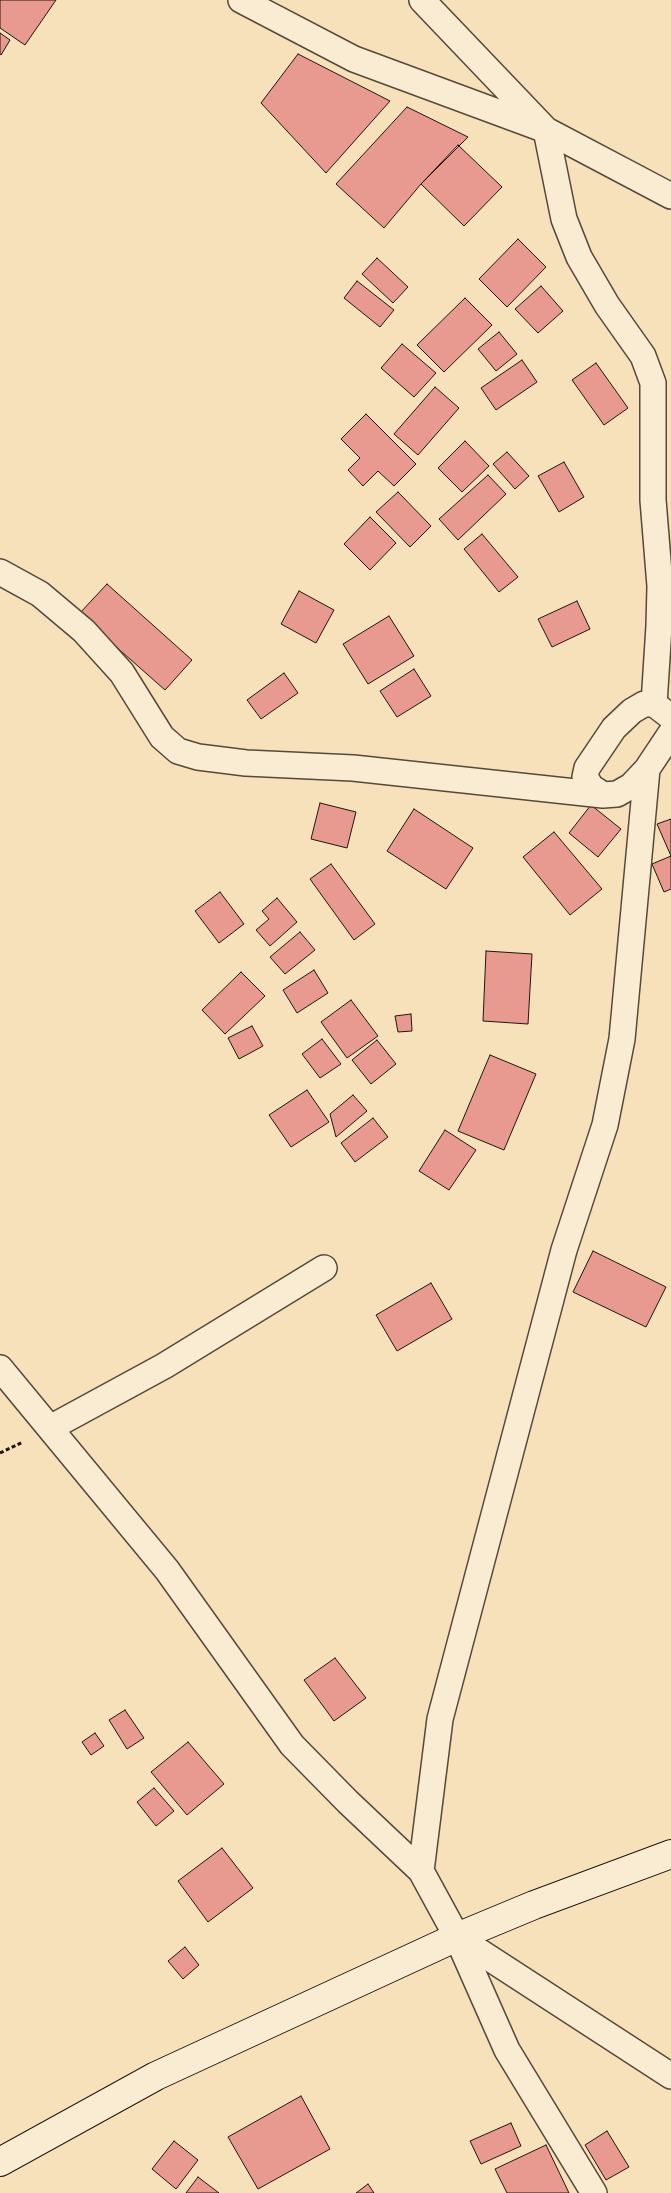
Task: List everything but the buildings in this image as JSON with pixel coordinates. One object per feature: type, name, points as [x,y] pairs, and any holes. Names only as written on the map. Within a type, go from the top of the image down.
[{"type":"street","points":[[241,0],[354,59],[546,130],[671,196]]},
{"type":"street","points":[[422,0],[546,130],[564,219],[579,257],[607,305],[643,356],[652,383],[653,500],[660,586],[659,626],[663,710],[644,704],[632,711],[614,728],[596,752],[587,768],[586,777],[591,787],[603,795]]},
{"type":"street","points":[[0,572],[40,594],[84,631],[122,673],[162,737],[178,750],[198,757],[246,763],[362,769],[603,795],[617,794],[631,786],[646,769],[671,733]]},
{"type":"street","points":[[421,1871],[440,1719],[564,1250],[605,1125],[622,1039],[646,769]]},
{"type":"street","points":[[50,1428],[164,1366],[324,1268]]},
{"type":"street","points":[[0,1368],[166,1570],[292,1745],[348,1802],[421,1871],[457,1937],[507,2050],[594,2193]]},
{"type":"street","points":[[0,2162],[156,2076],[457,1937],[534,1905],[671,1854]]},
{"type":"street","points":[[457,1937],[671,2076]]}]
